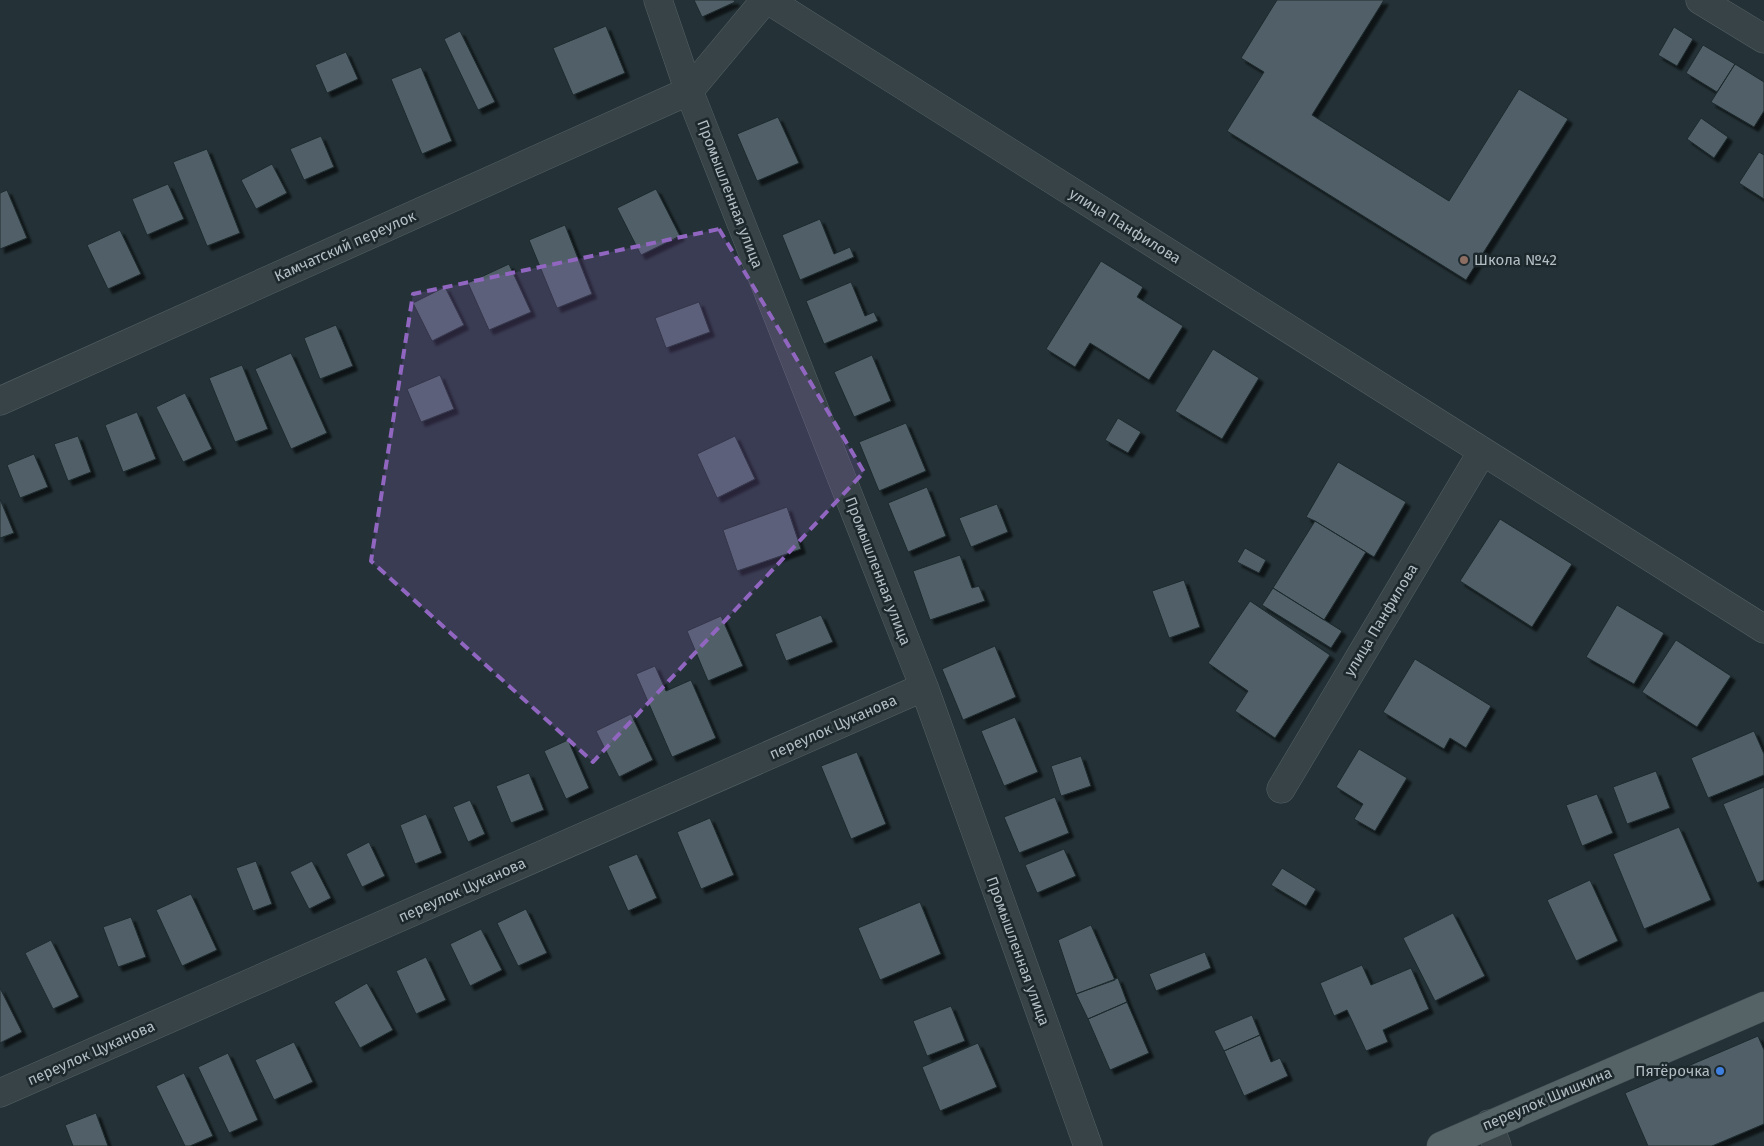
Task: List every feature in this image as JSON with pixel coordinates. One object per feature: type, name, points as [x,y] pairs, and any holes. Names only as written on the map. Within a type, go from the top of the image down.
[{"type":"main road","name":"переулок Шишкина","points":[[1441,1146],[1493,1135],[1764,1006]]},
{"type":"street","name":"Промышленная улица","points":[[658,0],[689,90],[924,687],[1088,1146]]},
{"type":"street","points":[[689,90],[767,0]]},
{"type":"street","name":"улица Панфилова","points":[[767,0],[1764,629]]},
{"type":"street","points":[[1700,0],[1764,39]]},
{"type":"street","name":"Камчатский переулок","points":[[0,401],[689,90]]},
{"type":"street","name":"улица Панфилова","points":[[1280,789],[1482,452]]},
{"type":"street","name":"переулок Цуканова","points":[[0,1094],[924,687]]},
{"type":"highlighted area","points":[[719,229],[864,472],[593,762],[371,561],[413,294]]},
{"type":"building","points":[[694,0],[734,0],[735,2],[702,17]]},
{"type":"building","points":[[1277,0],[1384,0],[1312,115],[1449,201],[1519,89],[1568,119],[1466,280],[1227,131],[1264,72],[1241,58]]},
{"type":"building","points":[[606,26],[625,73],[573,95],[553,48]]},
{"type":"building","points":[[1674,27],[1693,39],[1677,66],[1658,55]]},
{"type":"building","points":[[460,31],[495,102],[478,110],[444,39]]},
{"type":"building","points":[[1703,45],[1735,64],[1717,92],[1686,73]]},
{"type":"building","points":[[346,52],[358,79],[327,93],[315,65]]},
{"type":"building","points":[[1735,64],[1764,82],[1764,111],[1754,127],[1711,102]]},
{"type":"building","points":[[421,67],[452,141],[422,154],[391,79]]},
{"type":"building","points":[[778,117],[799,163],[757,181],[737,134]]},
{"type":"building","points":[[1701,118],[1728,137],[1714,158],[1687,139]]},
{"type":"building","points":[[321,136],[334,167],[304,180],[290,149]]},
{"type":"building","points":[[207,149],[240,233],[207,246],[173,162]]},
{"type":"building","points":[[1759,152],[1764,155],[1764,199],[1739,183]]},
{"type":"building","points":[[272,164],[287,193],[256,209],[241,180]]},
{"type":"building","points":[[168,184],[184,219],[147,235],[132,199]]},
{"type":"building","points":[[656,189],[680,236],[641,255],[617,208]]},
{"type":"building","points":[[7,190],[27,238],[0,249],[0,193]]},
{"type":"building","points":[[820,219],[834,254],[850,247],[854,257],[800,280],[782,235]]},
{"type":"building","points":[[565,225],[592,294],[557,308],[529,240]]},
{"type":"building","points":[[120,230],[141,274],[108,289],[87,245]]},
{"type":"building","points":[[1101,261],[1143,287],[1137,297],[1183,326],[1149,380],[1090,343],[1075,367],[1046,349]]},
{"type":"building","points":[[509,264],[531,312],[489,330],[468,283]]},
{"type":"building","points":[[851,282],[865,316],[874,312],[878,321],[824,344],[806,301]]},
{"type":"building","points":[[445,287],[464,325],[432,341],[413,303]]},
{"type":"building","points":[[699,302],[710,332],[666,348],[655,318]]},
{"type":"building","points":[[336,325],[353,366],[320,379],[304,338]]},
{"type":"building","points":[[1213,349],[1259,378],[1222,439],[1175,411]]},
{"type":"building","points":[[291,353],[327,433],[291,449],[255,369]]},
{"type":"building","points":[[872,355],[891,401],[854,417],[834,372]]},
{"type":"building","points":[[242,365],[268,429],[235,442],[209,378]]},
{"type":"building","points":[[440,375],[454,409],[421,422],[407,389]]},
{"type":"building","points":[[185,393],[212,449],[183,462],[156,407]]},
{"type":"building","points":[[137,412],[156,459],[123,472],[105,425]]},
{"type":"building","points":[[1118,418],[1141,432],[1128,453],[1105,440]]},
{"type":"building","points":[[906,423],[926,471],[879,491],[859,442]]},
{"type":"building","points":[[78,436],[91,472],[68,481],[54,444]]},
{"type":"building","points":[[735,436],[755,479],[717,498],[697,454]]},
{"type":"building","points":[[34,454],[48,487],[20,498],[7,465]]},
{"type":"building","points":[[1338,462],[1406,502],[1374,557],[1306,517]]},
{"type":"building","points":[[927,487],[946,536],[908,552],[888,503]]},
{"type":"building","points":[[0,499],[14,533],[0,538]]},
{"type":"building","points":[[997,504],[1008,532],[971,547],[959,518]]},
{"type":"building","points":[[787,507],[801,549],[737,571],[723,530]]},
{"type":"building","points":[[1500,519],[1572,564],[1532,627],[1460,581]]},
{"type":"building","points":[[1315,521],[1366,552],[1324,620],[1273,588]]},
{"type":"building","points":[[1245,548],[1266,560],[1259,573],[1237,562]]},
{"type":"building","points":[[960,555],[972,588],[979,586],[985,601],[930,620],[913,571]]},
{"type":"building","points":[[1184,580],[1200,627],[1169,638],[1152,591]]},
{"type":"building","points":[[1273,588],[1342,631],[1331,648],[1262,605]]},
{"type":"building","points":[[1250,601],[1330,655],[1275,738],[1235,711],[1248,691],[1208,663]]},
{"type":"building","points":[[1617,605],[1664,633],[1634,684],[1586,657]]},
{"type":"building","points":[[821,615],[833,642],[786,661],[775,634]]},
{"type":"building","points":[[721,616],[743,666],[708,681],[687,631]]},
{"type":"building","points":[[1676,640],[1731,676],[1697,727],[1642,692]]},
{"type":"building","points":[[995,646],[1016,697],[963,720],[942,669]]},
{"type":"building","points":[[1415,659],[1491,706],[1466,748],[1450,738],[1444,749],[1383,712]]},
{"type":"building","points":[[655,666],[666,691],[691,680],[716,738],[672,757],[636,674]]},
{"type":"building","points":[[631,714],[653,760],[619,777],[596,731]]},
{"type":"building","points":[[1015,717],[1038,772],[1004,786],[981,731]]},
{"type":"building","points":[[1754,731],[1764,754],[1764,775],[1708,798],[1691,758]]},
{"type":"building","points":[[568,740],[589,788],[566,799],[544,751]]},
{"type":"building","points":[[1359,749],[1407,778],[1375,831],[1354,819],[1363,804],[1336,787]]},
{"type":"building","points":[[857,752],[886,824],[851,839],[821,766]]},
{"type":"building","points":[[1081,756],[1091,786],[1061,796],[1051,766]]},
{"type":"building","points":[[1656,771],[1670,808],[1627,824],[1613,787]]},
{"type":"building","points":[[529,773],[544,810],[511,823],[496,786]]},
{"type":"building","points":[[1764,787],[1764,880],[1757,883],[1723,804]]},
{"type":"building","points":[[1597,794],[1613,833],[1582,846],[1566,805]]},
{"type":"building","points":[[1055,797],[1069,833],[1019,853],[1004,817]]},
{"type":"building","points":[[470,800],[485,834],[468,842],[453,807]]},
{"type":"building","points":[[426,814],[442,853],[415,864],[400,825]]},
{"type":"building","points":[[710,818],[734,875],[701,889],[677,832]]},
{"type":"building","points":[[1679,827],[1711,900],[1644,929],[1613,854]]},
{"type":"building","points":[[369,842],[385,876],[362,887],[346,854]]},
{"type":"building","points":[[1064,849],[1076,876],[1037,893],[1025,865]]},
{"type":"building","points":[[637,854],[657,898],[628,911],[608,866]]},
{"type":"building","points":[[256,861],[272,904],[253,911],[236,868]]},
{"type":"building","points":[[312,861],[331,898],[309,909],[290,872]]},
{"type":"building","points":[[1282,868],[1316,889],[1306,906],[1271,885]]},
{"type":"building","points":[[1590,880],[1618,941],[1576,961],[1547,900]]},
{"type":"building","points":[[191,894],[217,950],[182,966],[156,910]]},
{"type":"building","points":[[920,902],[941,954],[880,980],[858,928]]},
{"type":"building","points":[[526,909],[547,953],[518,966],[497,923]]},
{"type":"building","points":[[1453,913],[1485,976],[1435,1001],[1403,938]]},
{"type":"building","points":[[131,917],[146,957],[118,967],[103,927]]},
{"type":"building","points":[[1091,925],[1115,980],[1076,994],[1058,940]]},
{"type":"building","points":[[481,929],[502,970],[470,986],[450,944]]},
{"type":"building","points":[[51,940],[79,997],[53,1009],[25,953]]},
{"type":"building","points":[[1205,952],[1211,968],[1156,991],[1149,974]]},
{"type":"building","points":[[426,957],[446,1000],[416,1014],[396,971]]},
{"type":"building","points":[[1362,965],[1371,985],[1411,968],[1429,1009],[1383,1030],[1388,1042],[1366,1051],[1347,1010],[1334,1016],[1320,983]]},
{"type":"building","points":[[1118,978],[1127,1002],[1088,1019],[1076,994]]},
{"type":"building","points":[[367,983],[393,1030],[360,1048],[334,1002]]},
{"type":"building","points":[[0,988],[22,1032],[0,1043]]},
{"type":"building","points":[[1127,1002],[1149,1053],[1110,1070],[1088,1019]]},
{"type":"building","points":[[951,1006],[965,1041],[927,1056],[913,1021]]},
{"type":"building","points":[[1252,1015],[1260,1035],[1224,1051],[1214,1031]]},
{"type":"building","points":[[1260,1035],[1271,1062],[1280,1058],[1288,1076],[1244,1096],[1224,1051]]},
{"type":"building","name":"Пятёрочка","points":[[1758,1036],[1764,1050],[1764,1124],[1712,1146],[1648,1146],[1625,1093]]},
{"type":"building","points":[[294,1042],[313,1082],[274,1100],[255,1060]]},
{"type":"building","points":[[978,1043],[997,1087],[940,1111],[922,1067]]},
{"type":"building","points":[[228,1053],[258,1120],[229,1133],[198,1067]]},
{"type":"building","points":[[184,1073],[213,1136],[190,1146],[185,1146],[156,1086]]},
{"type":"building","points":[[96,1113],[108,1146],[73,1146],[65,1125]]},
{"type":"place","name":"Школа №42","points":[[1464,260]]},
{"type":"place","name":"Пятёрочка","points":[[1720,1071]]}]
